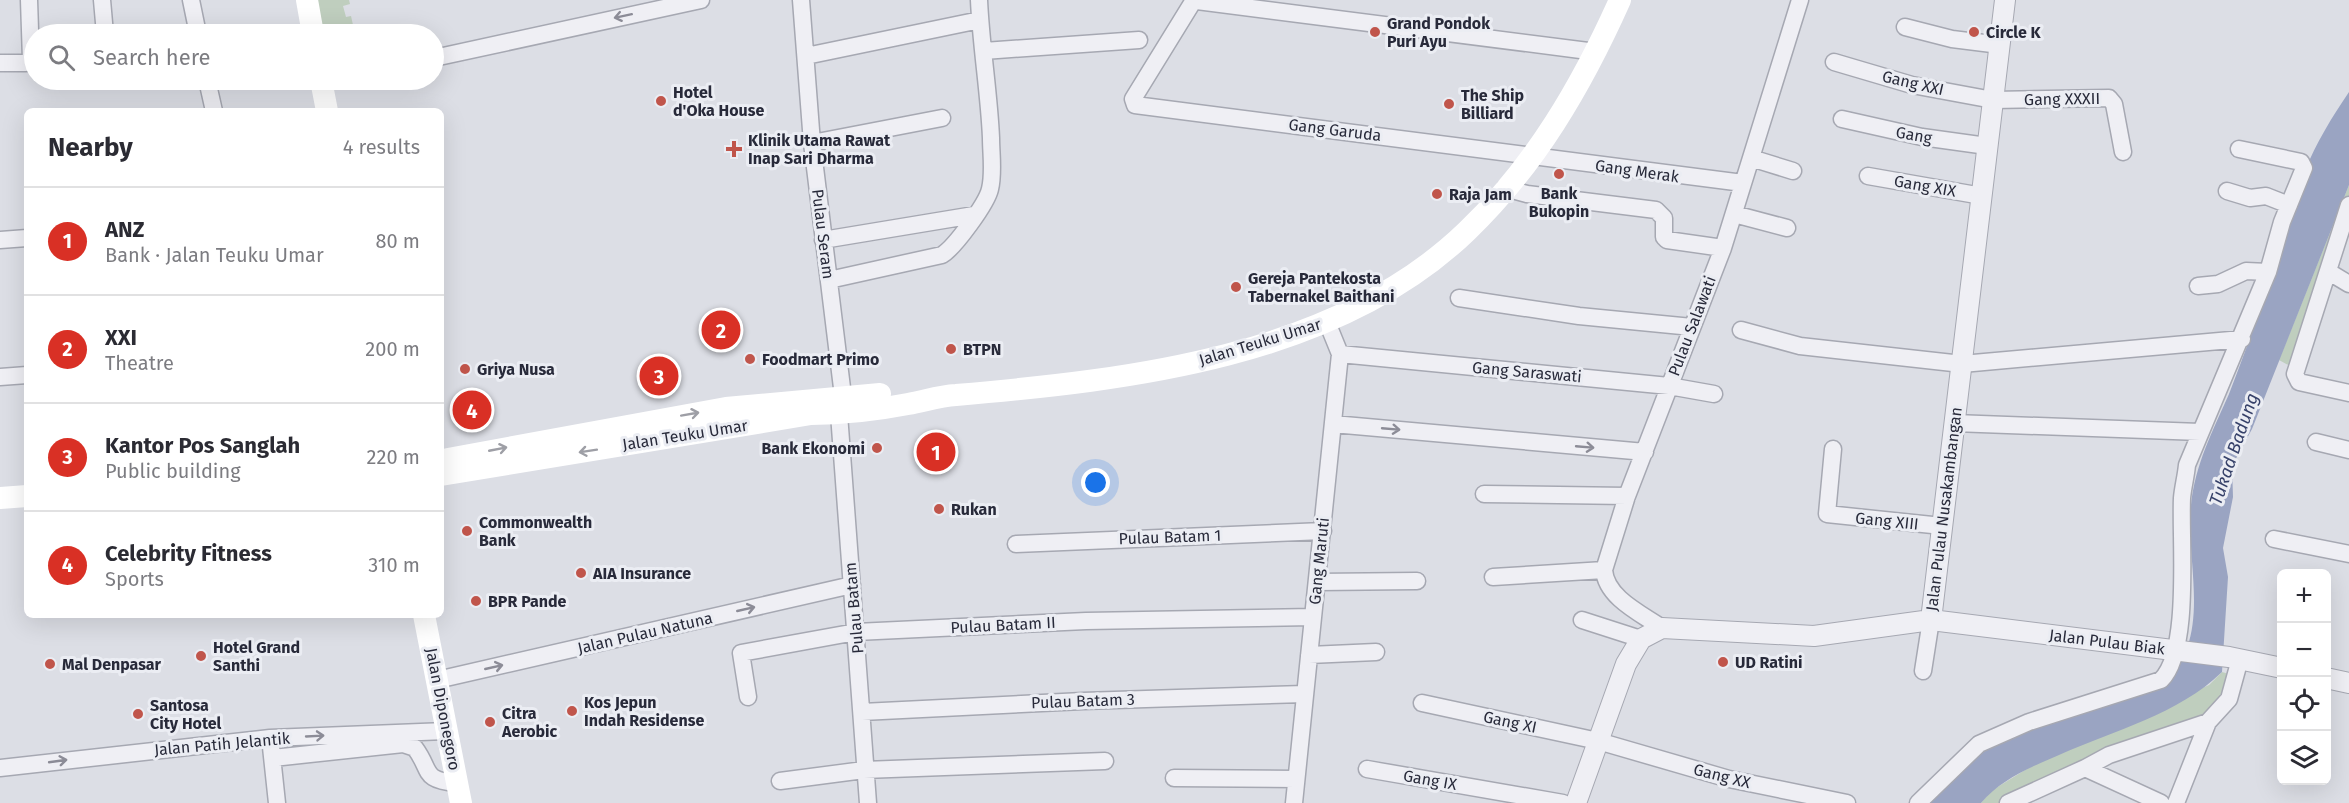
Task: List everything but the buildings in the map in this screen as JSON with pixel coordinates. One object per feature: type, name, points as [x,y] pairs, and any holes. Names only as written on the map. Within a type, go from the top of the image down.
[{"type":"main road","points":[[307,0],[311,24]]},
{"type":"main road","name":"Jalan Teuku Umar","points":[[444,474],[909,394],[929,398],[1059,384],[1178,366],[1296,334],[1327,322],[1382,293],[1420,269],[1467,231],[1505,189],[1563,114],[1620,0]]},
{"type":"main road","points":[[326,90],[327,108]]},
{"type":"main road","name":"Jalan Teuku Umar","points":[[444,459],[726,408],[832,406]]},
{"type":"main road","points":[[0,498],[24,496]]},
{"type":"main road","name":"Jalan Diponegoro","points":[[425,618],[459,793]]},
{"type":"street","points":[[29,0],[30,24]]},
{"type":"street","points":[[102,0],[104,24]]},
{"type":"street","points":[[191,0],[196,24]]},
{"type":"street","points":[[444,56],[701,0]]},
{"type":"street","name":"Pulau Seram","points":[[801,0],[812,143],[829,280],[832,406]]},
{"type":"street","points":[[829,280],[942,255],[957,244],[974,215],[987,199],[990,188],[989,98],[979,0]]},
{"type":"street","name":"Pulau Salawati","points":[[1604,570],[1627,496],[1646,452],[1723,248],[1800,0]]},
{"type":"street","name":"Jalan Pulau Nusakambangan","points":[[1662,628],[1814,636],[1931,620],[2005,0]]},
{"type":"street","points":[[1196,1],[1596,52]]},
{"type":"street","name":"Gang Garuda","points":[[1196,1],[1162,48],[1133,99],[1133,103],[1531,155]]},
{"type":"street","points":[[806,56],[980,20]]},
{"type":"street","points":[[1905,27],[1952,39],[2000,45]]},
{"type":"street","points":[[984,51],[1139,40]]},
{"type":"street","name":"Gang XXI","points":[[1834,62],[1912,85],[1993,100]]},
{"type":"street","points":[[0,63],[24,63]]},
{"type":"street","points":[[209,90],[213,108]]},
{"type":"street","name":"Gang XXXII","points":[[1993,100],[2109,98],[2114,104],[2123,152]]},
{"type":"street","points":[[812,143],[942,118]]},
{"type":"street","name":"Gang","points":[[1842,119],[1922,137],[1987,146]]},
{"type":"street","points":[[1918,803],[1979,744],[2029,722],[2161,680],[2168,673],[2178,651],[2182,497],[2187,465],[2242,339],[2268,272],[2304,163],[2239,149]]},
{"type":"street","name":"Gang Merak","points":[[1531,155],[1743,183]]},
{"type":"street","points":[[1751,158],[1793,171]]},
{"type":"street","name":"Gang XIX","points":[[1868,176],[1982,196]]},
{"type":"street","points":[[1505,189],[1527,194],[1656,210],[1664,218],[1664,237],[1667,240],[1723,248]]},
{"type":"street","points":[[2227,191],[2250,198],[2266,196],[2289,205]]},
{"type":"street","points":[[2349,205],[2346,230],[2295,367],[2296,379],[2306,384],[2349,393]]},
{"type":"street","points":[[1734,214],[1787,228]]},
{"type":"street","points":[[823,240],[974,215]]},
{"type":"street","points":[[0,240],[24,238]]},
{"type":"street","points":[[2198,286],[2218,284],[2246,271],[2268,272]]},
{"type":"street","points":[[2329,272],[2349,284]]},
{"type":"street","points":[[1459,298],[1579,316],[1692,327]]},
{"type":"street","name":"Gang Maruti","points":[[1294,803],[1340,354],[1327,322]]},
{"type":"street","points":[[1741,330],[1800,346],[1962,364],[2242,339]]},
{"type":"street","name":"Gang Saraswati","points":[[1340,354],[1669,386],[1714,394]]},
{"type":"street","points":[[0,377],[24,375]]},
{"type":"street","name":"Pulau Batam","points":[[832,406],[852,585],[868,803]]},
{"type":"street","points":[[1954,423],[2200,432]]},
{"type":"street","points":[[1333,424],[1646,452]]},
{"type":"street","points":[[2316,442],[2349,450]]},
{"type":"street","name":"Gang XIII","points":[[1833,449],[1827,512],[1833,516],[1942,526]]},
{"type":"street","points":[[1484,494],[1627,496]]},
{"type":"street","name":"Pulau Batam 1","points":[[1016,544],[1323,531]]},
{"type":"street","points":[[2274,539],[2349,554]]},
{"type":"street","points":[[1493,577],[1604,570],[1605,577],[1616,596],[1662,628],[1641,639],[1626,664],[1576,803]]},
{"type":"street","points":[[1317,582],[1417,581]]},
{"type":"street","name":"Jalan Pulau Natuna","points":[[437,680],[852,585]]},
{"type":"street","name":"Pulau Batam II","points":[[748,697],[741,653],[856,632],[1086,621],[1313,617]]},
{"type":"street","points":[[1581,620],[1641,639]]},
{"type":"street","points":[[1923,671],[1931,620]]},
{"type":"street","name":"Jalan Pulau Biak","points":[[1931,620],[2235,658],[2277,667]]},
{"type":"street","points":[[1309,655],[1376,652]]},
{"type":"street","points":[[2176,803],[2208,722],[2229,699],[2235,658]]},
{"type":"street","points":[[2331,679],[2349,683]]},
{"type":"street","name":"Pulau Batam 3","points":[[862,712],[1083,700],[1304,694]]},
{"type":"street","name":"Gang XI","points":[[1422,703],[1598,741]]},
{"type":"street","points":[[2008,803],[2109,755],[2208,722]]},
{"type":"street","name":"Jalan Patih Jelantik","points":[[0,768],[270,738],[446,731]]},
{"type":"street","points":[[270,738],[277,803]]},
{"type":"street","name":"Gang XX","points":[[1598,741],[1729,779],[1847,803]]},
{"type":"street","points":[[273,758],[403,744],[415,748],[430,777],[459,793]]},
{"type":"street","points":[[780,781],[864,770],[1106,760]]},
{"type":"street","points":[[2085,768],[2161,803]]},
{"type":"street","name":"Gang IX","points":[[1367,769],[1563,803]]},
{"type":"street","points":[[1174,778],[1296,779]]},
{"type":"green space","points":[[308,0],[349,0],[350,4],[343,6],[346,17],[351,16],[353,24],[312,24]]},
{"type":"green space","points":[[2349,185],[2349,197],[2290,366],[2279,360]]},
{"type":"green space","points":[[2222,672],[2229,674],[2230,680],[2214,709],[2002,803],[1981,803],[1991,791],[2030,767],[2209,685]]},
{"type":"water","name":"Tukad Badung","points":[[2349,92],[2349,185],[2252,429],[2232,466],[2233,497],[2223,548],[2228,577],[2222,672],[2205,687],[2166,710],[2017,774],[1981,803],[1924,803],[1957,768],[2001,740],[2158,688],[2176,669],[2187,649],[2192,626],[2194,602],[2190,529],[2196,476],[2270,285],[2305,171],[2325,130]]},
{"type":"place","name":"Grand Pondok Puri Ayu","points":[[1375,32]]},
{"type":"place","name":"Circle K","points":[[1974,32]]},
{"type":"place","name":"Hotel d'Oka House","points":[[661,101]]},
{"type":"place","name":"The Ship Billiard","points":[[1449,104]]},
{"type":"place","name":"Klinik Utama Rawat Inap Sari Dharma","points":[[734,149]]},
{"type":"place","name":"Bank Bukopin","points":[[1559,174]]},
{"type":"place","name":"Raja Jam","points":[[1437,194]]},
{"type":"place","name":"Gereja Pantekosta Tabernakel Baithani","points":[[1236,287]]},
{"type":"place","name":"XXI","points":[[721,330]]},
{"type":"place","name":"BTPN","points":[[951,349]]},
{"type":"place","name":"Foodmart Primo","points":[[750,359]]},
{"type":"place","name":"Griya Nusa","points":[[465,369]]},
{"type":"place","name":"Kantor Pos Sanglah","points":[[659,376]]},
{"type":"place","name":"Celebrity Fitness","points":[[472,410]]},
{"type":"place","name":"Bank Ekonomi","points":[[877,448]]},
{"type":"place","name":"ANZ","points":[[936,452]]},
{"type":"place","name":"Rukan","points":[[939,509]]},
{"type":"place","name":"Commonwealth Bank","points":[[467,531]]},
{"type":"place","name":"AIA Insurance","points":[[581,573]]},
{"type":"place","name":"BPR Pande","points":[[476,601]]},
{"type":"place","name":"Hotel Grand Santhi","points":[[201,656]]},
{"type":"place","name":"UD Ratini","points":[[1723,662]]},
{"type":"place","name":"Mal Denpasar","points":[[50,664]]},
{"type":"place","name":"Kos Jepun Indah Residense","points":[[572,711]]},
{"type":"place","name":"Santosa City Hotel","points":[[138,714]]},
{"type":"place","name":"Citra Aerobic","points":[[490,722]]}]
